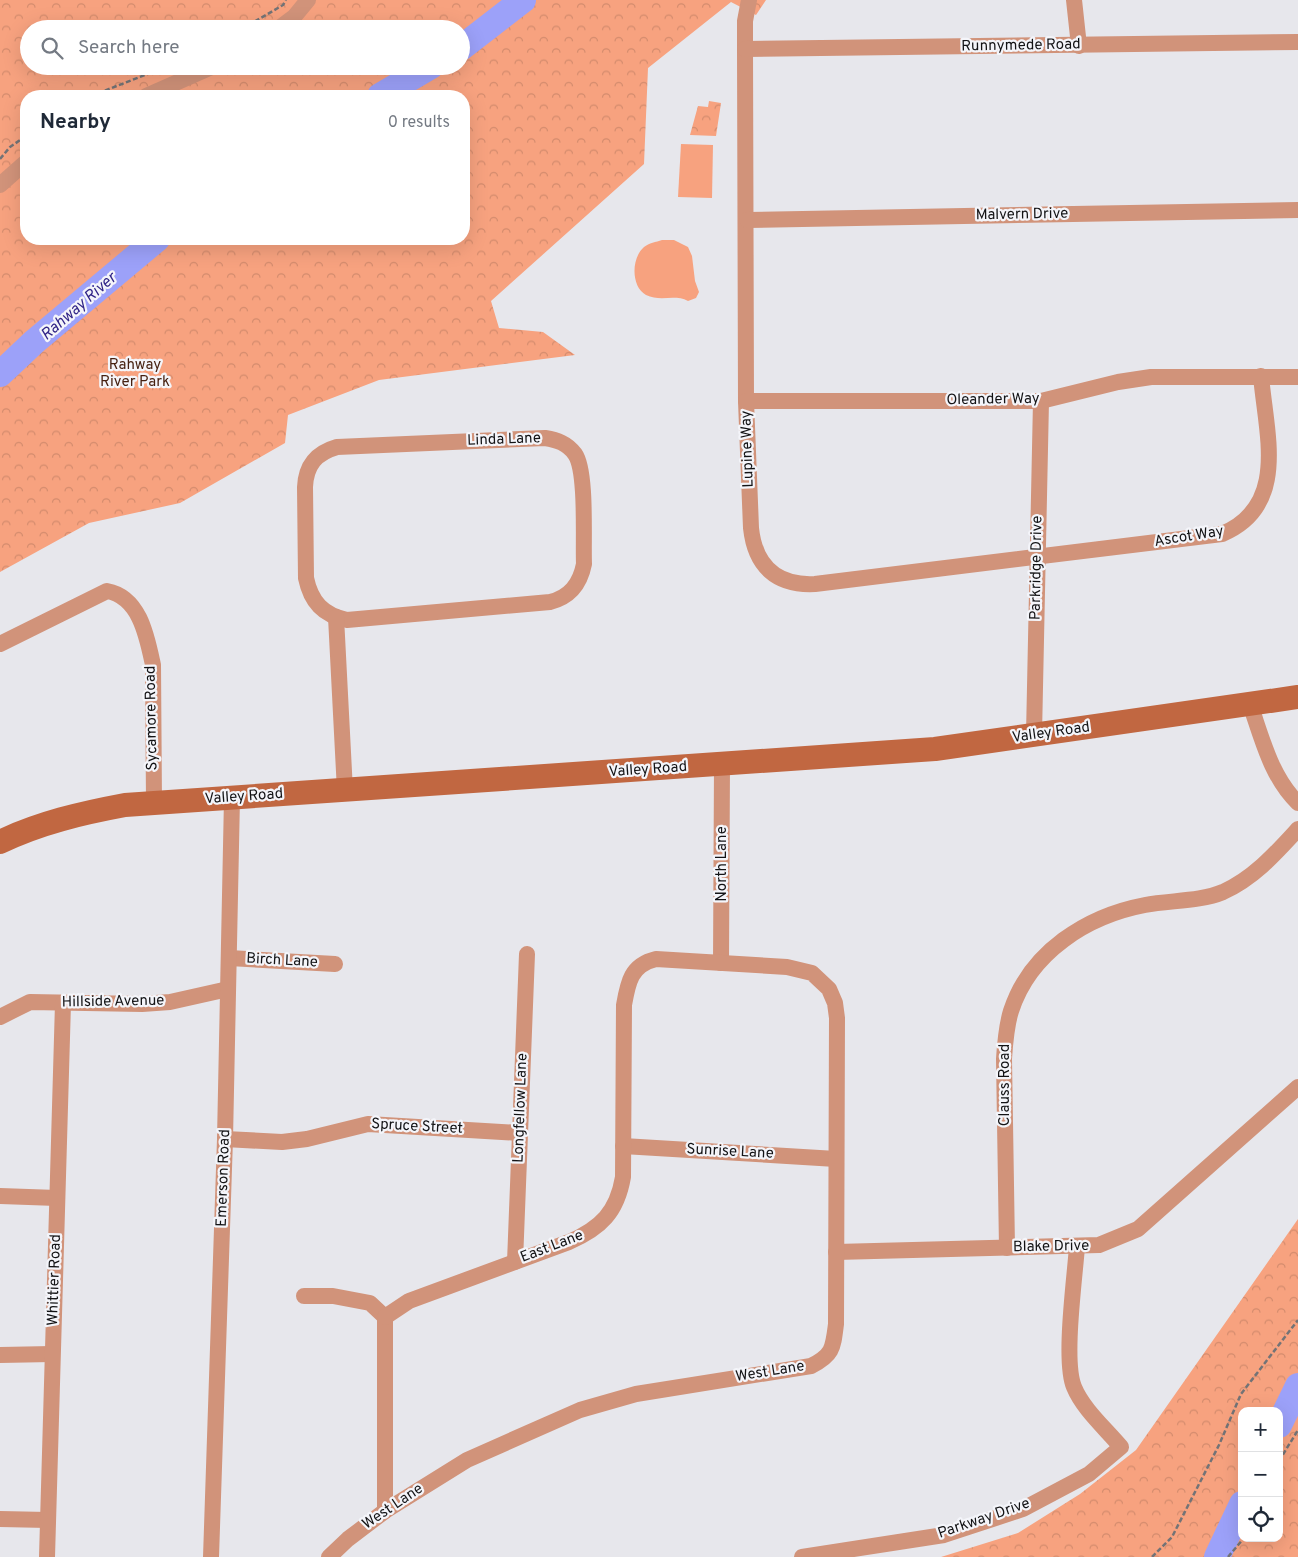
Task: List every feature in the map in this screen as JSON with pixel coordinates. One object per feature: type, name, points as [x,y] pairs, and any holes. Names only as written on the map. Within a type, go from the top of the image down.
[{"type":"street","points":[[290,20],[308,0]]},
{"type":"street","name":"Lupine Way","points":[[748,0],[745,22],[746,401],[753,545],[763,565],[781,579],[792,583],[815,584],[1038,557]]},
{"type":"street","points":[[1074,0],[1079,46]]},
{"type":"street","name":"Runnymede Road","points":[[745,49],[1298,42]]},
{"type":"street","points":[[160,90],[194,75]]},
{"type":"street","points":[[0,185],[20,167]]},
{"type":"street","name":"Malvern Drive","points":[[747,220],[1298,210]]},
{"type":"street","name":"Ascot Way","points":[[1038,557],[1208,537],[1235,529],[1246,521],[1256,510],[1267,486],[1268,456],[1261,376]]},
{"type":"street","name":"Oleander Way","points":[[746,401],[1041,402],[1118,382],[1151,377],[1298,377]]},
{"type":"street","name":"Parkridge Drive","points":[[1034,735],[1041,402]]},
{"type":"street","name":"Linda Lane","points":[[545,438],[557,440],[575,454],[582,472],[584,564],[582,576],[566,596],[550,602],[357,619],[336,617],[316,603],[309,591],[306,578],[305,476],[317,456],[337,447],[545,438]]},
{"type":"street","name":"Sycamore Road","points":[[0,644],[108,591],[118,593],[131,603],[145,635],[153,665],[154,803]]},
{"type":"street","points":[[336,617],[345,790]]},
{"type":"street","name":"Valley Road","points":[[0,842],[44,824],[84,812],[154,803],[935,749],[1298,697]]},
{"type":"street","points":[[1250,704],[1275,774],[1286,792],[1298,803]]},
{"type":"street","name":"North Lane","points":[[721,963],[722,765]]},
{"type":"street","name":"Emerson Road","points":[[211,1557],[226,1139],[232,798]]},
{"type":"street","name":"Clauss Road","points":[[1006,1248],[1004,1060],[1006,1036],[1012,1010],[1025,982],[1050,950],[1093,921],[1116,912],[1146,905],[1198,898],[1222,892],[1246,879],[1267,862],[1298,828]]},
{"type":"street","name":"Longfellow Lane","points":[[515,1262],[527,954]]},
{"type":"street","name":"Birch Lane","points":[[229,958],[335,964]]},
{"type":"street","name":"East Lane","points":[[385,1317],[409,1301],[590,1233],[607,1217],[620,1198],[623,1176],[624,1005],[628,982],[634,971],[646,962],[656,959],[721,963]]},
{"type":"street","name":"West Lane","points":[[330,1557],[348,1539],[384,1511],[467,1460],[580,1410],[636,1394],[810,1366],[827,1358],[833,1348],[836,1324],[837,1018],[835,1003],[829,989],[812,973],[787,967],[721,963]]},
{"type":"street","name":"Hillside Avenue","points":[[0,1018],[30,1002],[142,1004],[170,1002],[228,989]]},
{"type":"street","name":"Whittier Road","points":[[47,1557],[63,1003]]},
{"type":"street","name":"Blake Drive","points":[[836,1252],[1099,1246],[1138,1229],[1298,1086]]},
{"type":"street","name":"Spruce Street","points":[[226,1139],[282,1142],[307,1139],[368,1124],[520,1133]]},
{"type":"street","name":"Sunrise Lane","points":[[623,1146],[836,1159]]},
{"type":"street","points":[[0,1196],[57,1198]]},
{"type":"street","name":"Parkway Drive","points":[[802,1557],[944,1535],[1023,1509],[1089,1474],[1121,1447],[1088,1409],[1074,1386],[1070,1356],[1077,1246]]},
{"type":"street","points":[[304,1296],[333,1296],[370,1303],[385,1317],[384,1511]]},
{"type":"street","points":[[0,1355],[52,1354]]},
{"type":"street","points":[[0,1519],[48,1520]]},
{"type":"path","points":[[257,20],[283,5],[286,0]]},
{"type":"path","points":[[106,90],[145,75]]},
{"type":"path","points":[[0,159],[10,147],[20,140]]},
{"type":"path","points":[[1152,1557],[1172,1537],[1219,1446],[1241,1394],[1298,1320]]},
{"type":"path","points":[[1283,1454],[1298,1430]]},
{"type":"path","points":[[1228,1557],[1241,1542]]},
{"type":"green space","name":"Rahway River Park","points":[[0,0],[766,0],[756,15],[731,2],[648,68],[644,164],[491,301],[499,328],[543,332],[575,355],[379,380],[288,415],[285,443],[180,503],[89,523],[0,572]]},
{"type":"green space","points":[[709,101],[721,103],[716,136],[690,135],[698,106],[708,107]]},
{"type":"green space","points":[[681,144],[713,145],[712,198],[678,197]]},
{"type":"green space","points":[[662,240],[674,240],[688,247],[692,256],[695,281],[699,292],[696,298],[688,301],[678,298],[651,297],[641,291],[638,286],[634,272],[640,252],[648,244]]},
{"type":"green space","points":[[1298,1219],[1298,1557],[941,1557],[1018,1533],[1080,1494],[1136,1450]]},
{"type":"waterway","name":"Rahway River","points":[[470,41],[523,0]]},
{"type":"waterway","name":"Rahway River","points":[[390,90],[416,75]]},
{"type":"waterway","name":"Rahway River","points":[[0,374],[34,342],[150,245]]},
{"type":"waterway","name":"Rahway River","points":[[1283,1417],[1298,1386]]},
{"type":"waterway","name":"Rahway River","points":[[1217,1557],[1238,1512]]}]
